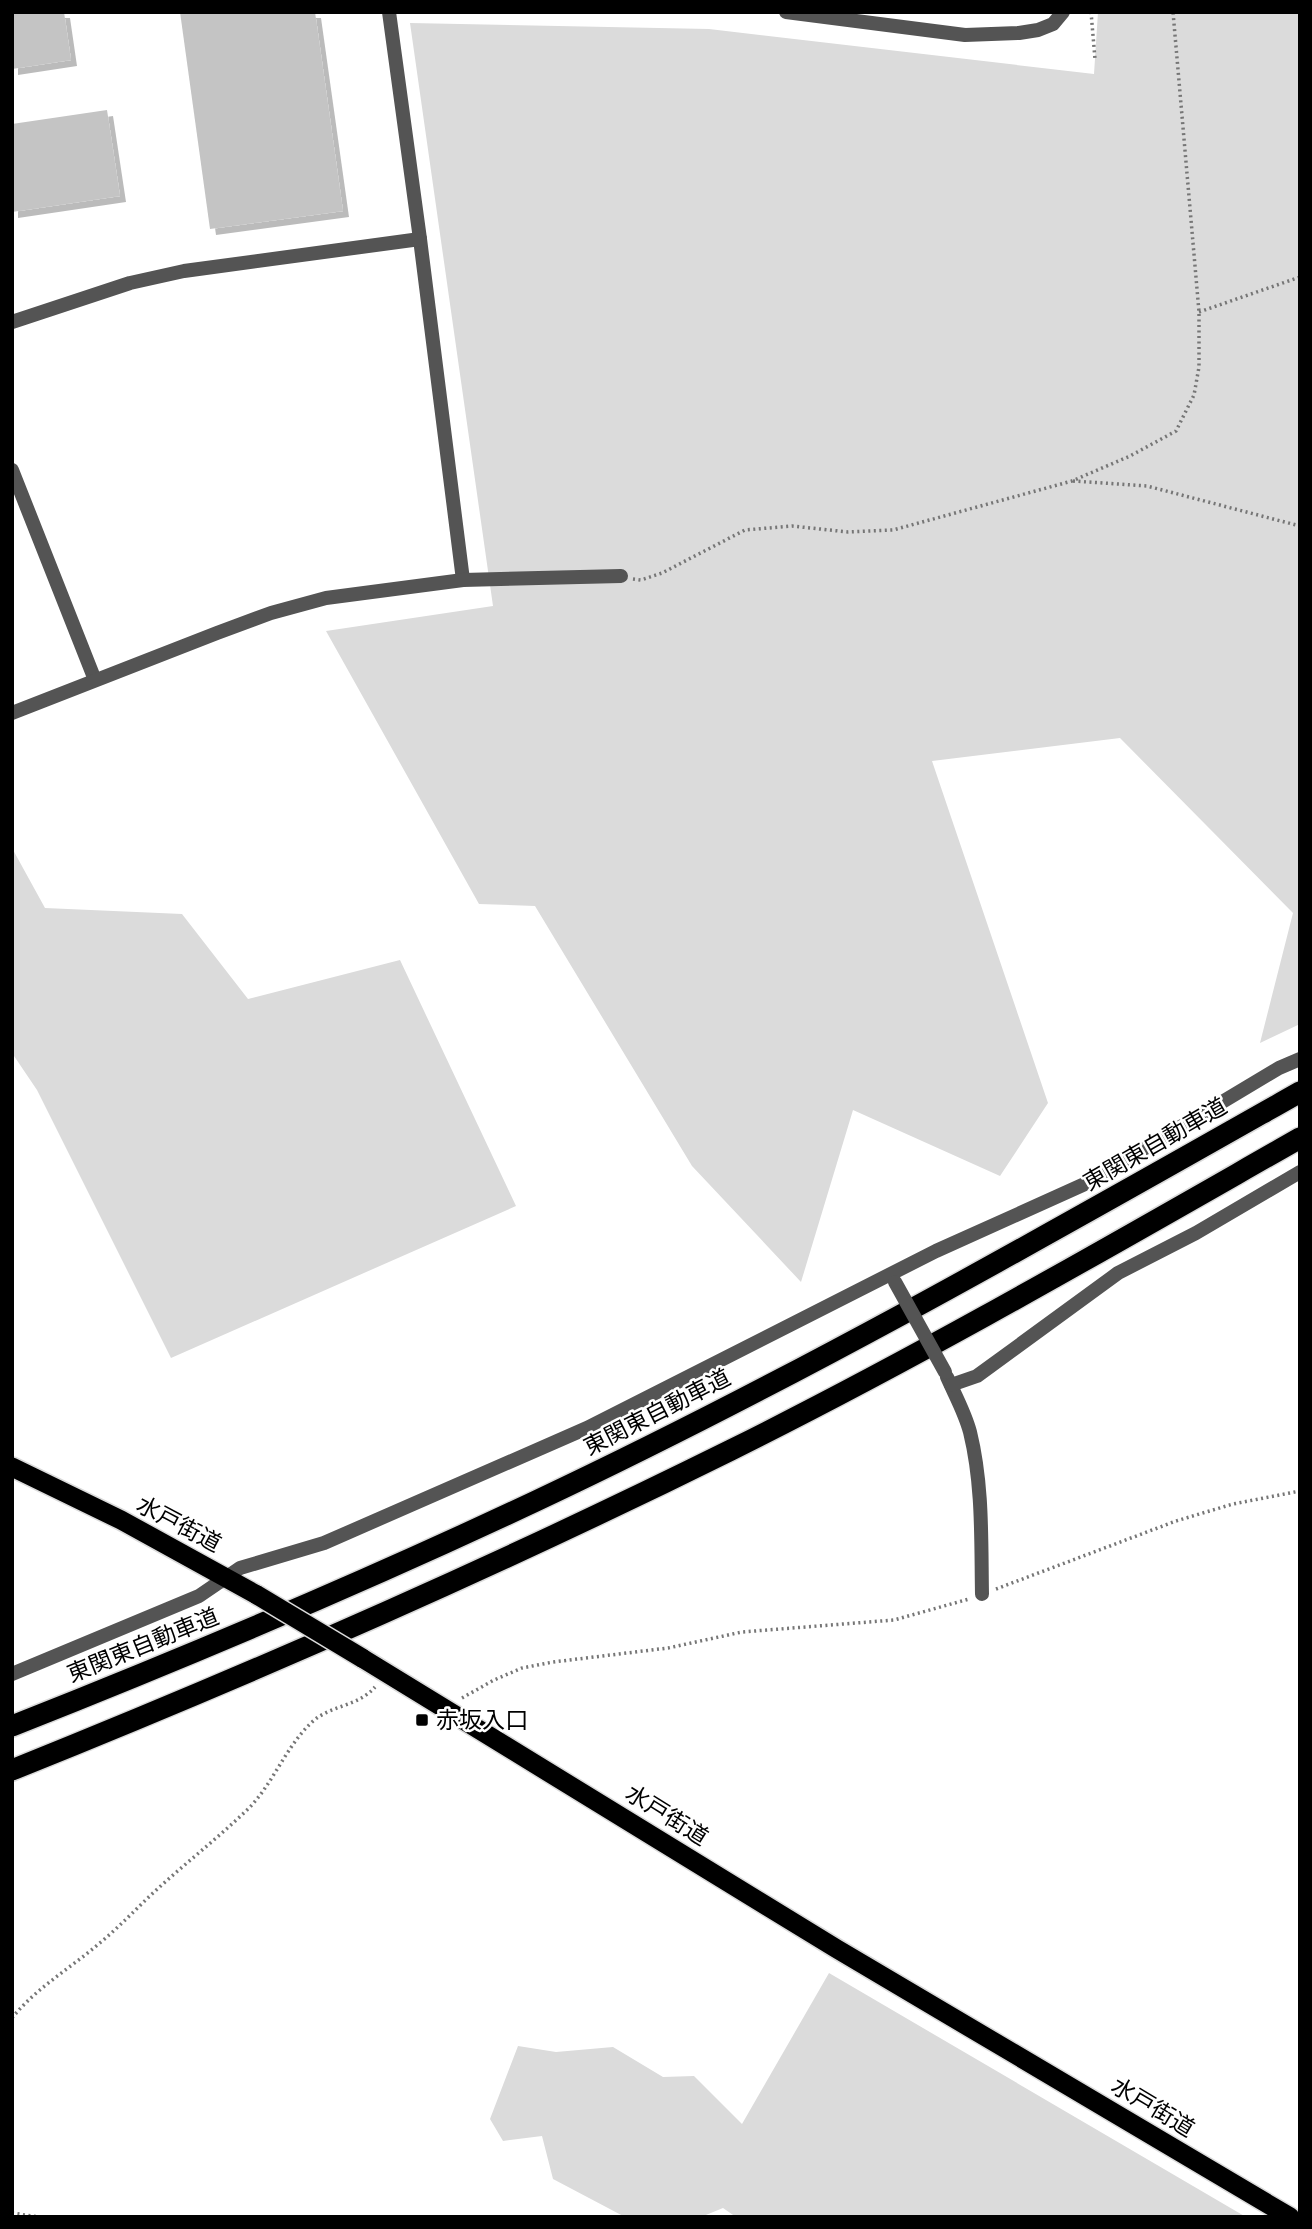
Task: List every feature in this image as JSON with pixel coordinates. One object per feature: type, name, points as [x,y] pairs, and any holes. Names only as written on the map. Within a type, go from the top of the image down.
[{"type":"highway","name":"東関東自動車道","points":[[12,1726],[317,1601],[717,1412],[1040,1239],[1300,1092]]},
{"type":"highway","points":[[12,1770],[364,1623],[556,1535],[722,1454],[1058,1276],[1300,1138]]},
{"type":"highway","name":"水戸街道","points":[[12,1466],[227,1577],[388,1672],[837,1950],[1290,2217]]},
{"type":"street","points":[[389,12],[463,580]]},
{"type":"street","points":[[786,12],[965,35],[1038,30],[1053,24],[1063,12]]},
{"type":"street","points":[[12,322],[130,283],[184,271],[420,239]]},
{"type":"street","points":[[12,470],[95,680]]},
{"type":"street","points":[[12,713],[271,613],[326,598],[463,580],[621,576]]},
{"type":"street","points":[[12,1674],[200,1596],[240,1568],[324,1543],[587,1429],[1087,1183],[1300,1059]]},
{"type":"street","points":[[948,1379],[976,1376],[1118,1273],[1196,1233],[1300,1172]]},
{"type":"street","points":[[893,1278],[948,1379],[964,1416],[981,1503],[982,1594]]},
{"type":"path","points":[[1091,12],[1095,59]]},
{"type":"path","points":[[621,576],[641,580],[662,573],[745,530],[792,526],[848,532],[893,530],[1072,481],[1130,456],[1175,431],[1194,395],[1199,368],[1199,312],[1173,12]]},
{"type":"path","points":[[1199,312],[1300,277]]},
{"type":"path","points":[[1072,481],[1147,486],[1300,526]]},
{"type":"path","points":[[446,1708],[494,1680],[522,1668],[668,1648],[742,1632],[894,1620],[982,1594],[1176,1521],[1233,1504],[1300,1491]]},
{"type":"path","points":[[12,2018],[26,2001],[101,1942],[250,1807],[300,1734],[313,1720],[329,1709],[347,1705],[368,1694],[388,1672]]},
{"type":"path","points":[[12,2213],[39,2217]]},
{"type":"shaded area","points":[[1098,12],[1300,12],[1300,1024],[1260,1043],[1293,913],[1120,738],[932,761],[1048,1103],[1000,1176],[853,1110],[801,1282],[692,1166],[535,906],[479,904],[326,631],[493,606],[410,23],[709,29],[1094,74]]},
{"type":"shaded area","points":[[12,848],[45,908],[182,914],[248,999],[400,960],[516,1206],[171,1358],[37,1090],[12,1053]]},
{"type":"shaded area","points":[[829,1973],[1246,2217],[736,2217],[723,2208],[701,2217],[625,2217],[553,2179],[542,2136],[503,2141],[490,2119],[518,2046],[556,2052],[613,2047],[663,2077],[694,2076],[742,2124]]},
{"type":"building","points":[[12,12],[64,12],[71,60],[12,69]]},
{"type":"building","points":[[180,12],[315,12],[343,211],[210,229]]},
{"type":"building","points":[[107,110],[120,196],[12,212],[12,124]]},
{"type":"place","name":"赤坂入口","points":[[422,1720]]}]
